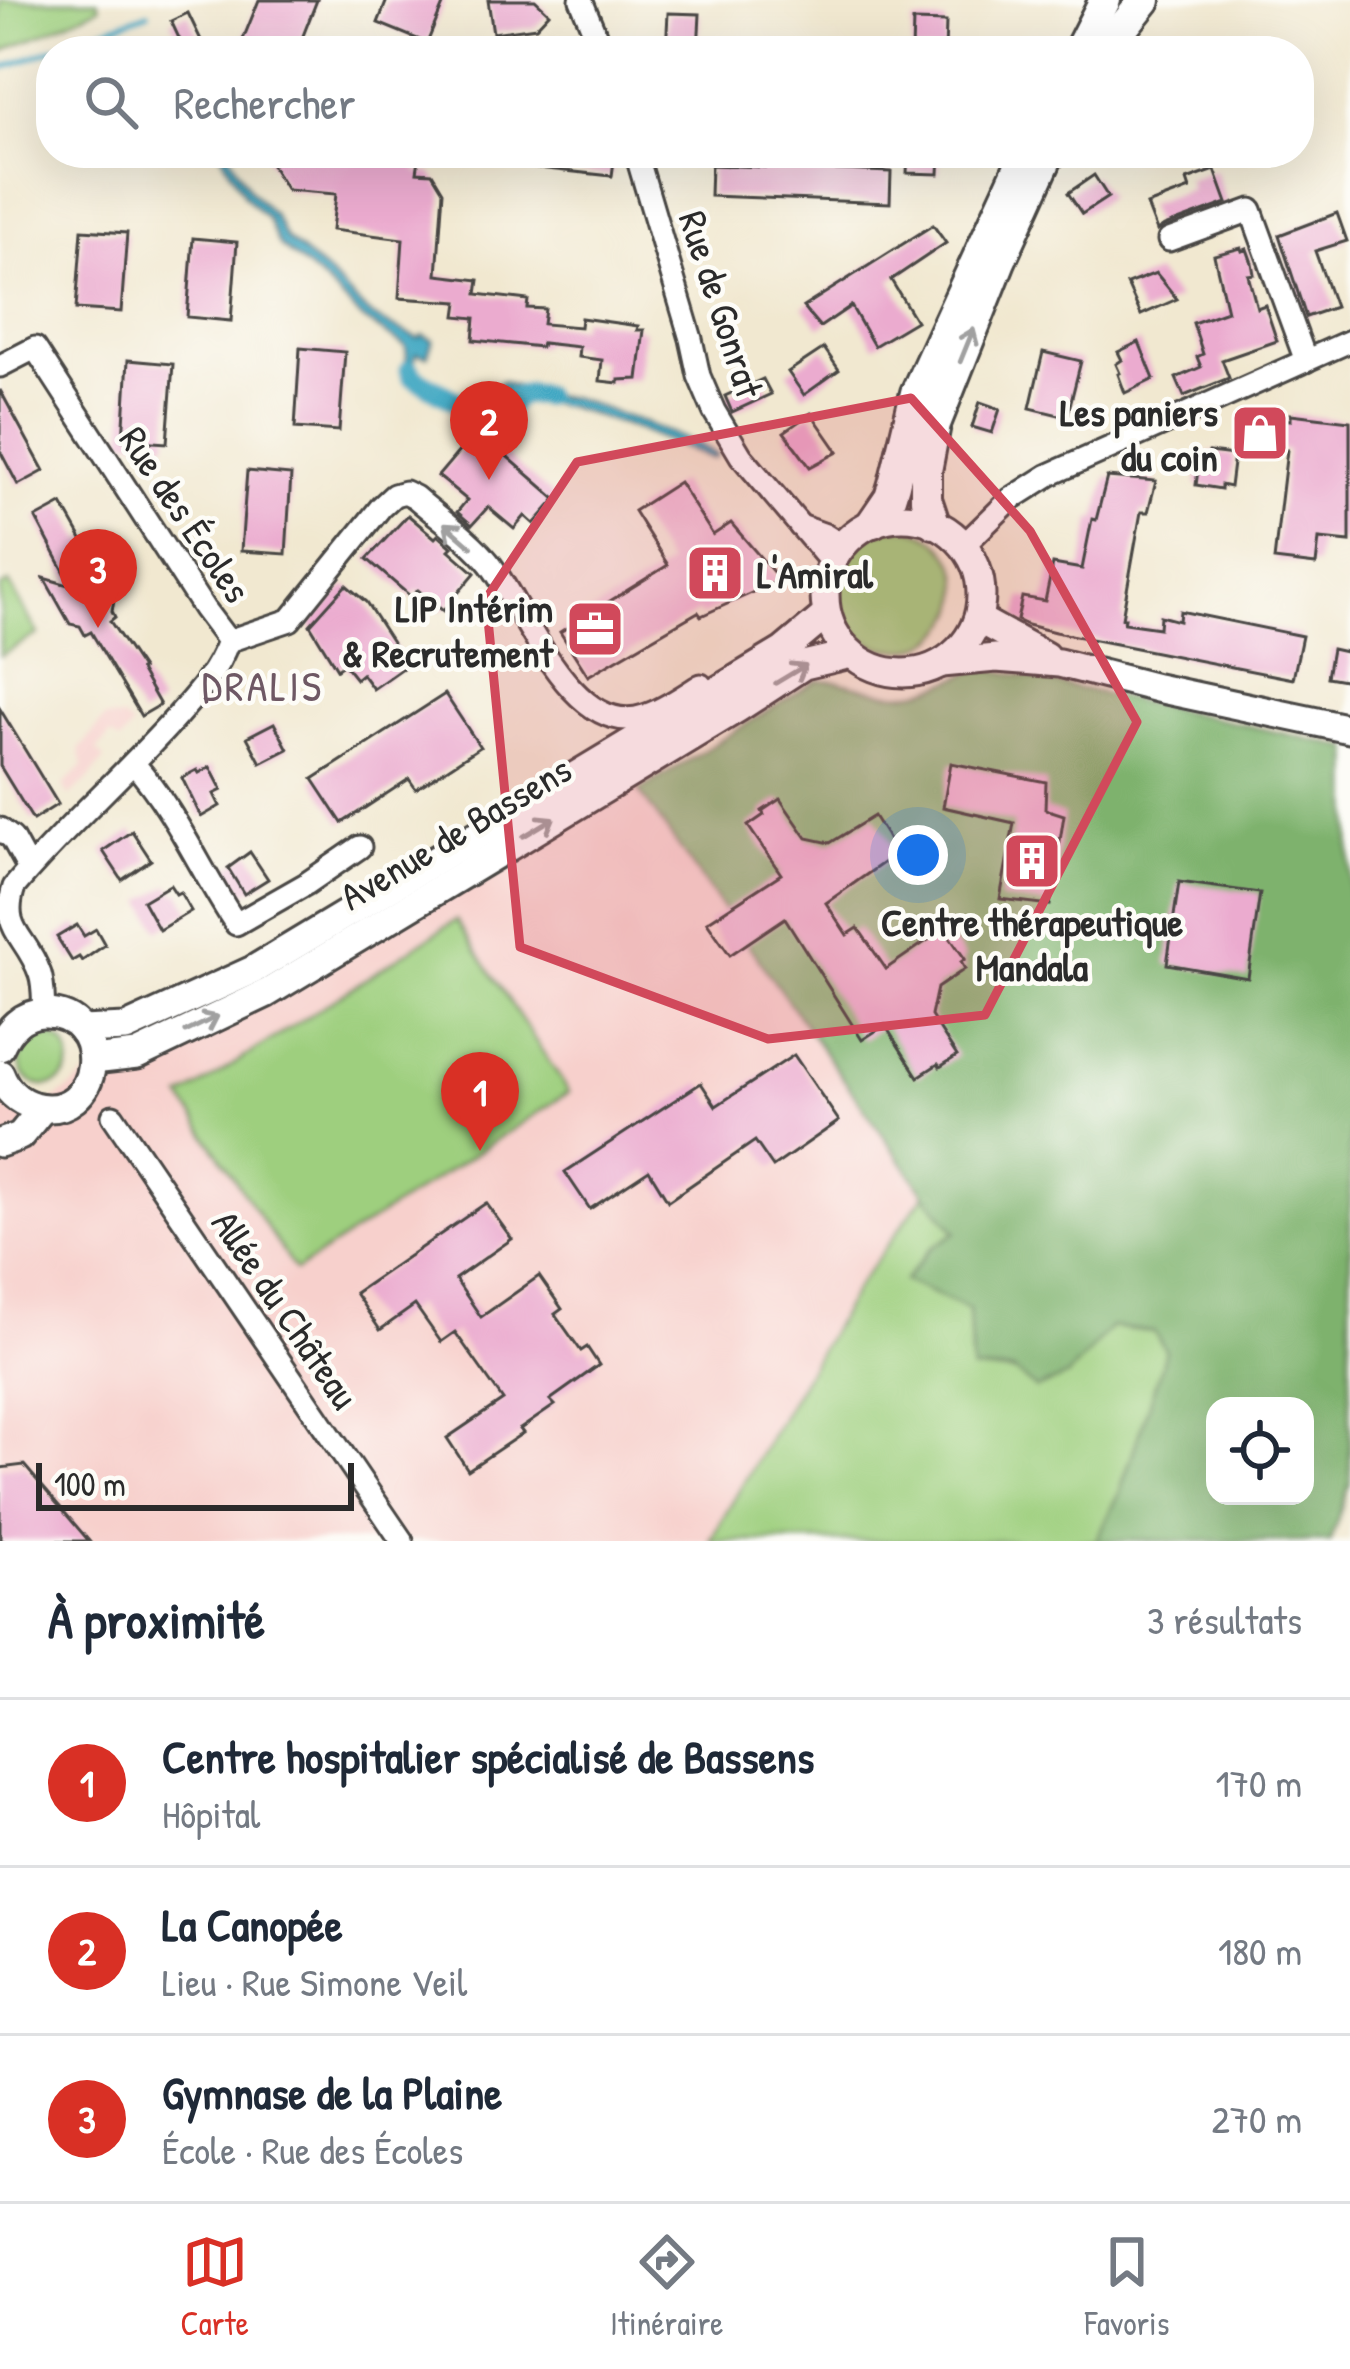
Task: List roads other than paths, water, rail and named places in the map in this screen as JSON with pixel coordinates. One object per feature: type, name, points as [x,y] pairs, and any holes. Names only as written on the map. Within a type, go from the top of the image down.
[{"type":"highway","points":[[1104,19],[1144,0]]},
{"type":"highway","points":[[873,522],[894,484],[916,393],[1019,168]]},
{"type":"highway","points":[[934,523],[926,499],[926,471],[935,424],[1042,168]]},
{"type":"main road","points":[[942,663],[970,636],[978,619],[980,580],[974,561],[964,545],[934,523],[914,517],[873,522],[836,554],[824,593],[826,615],[836,636],[867,665],[905,674],[942,663],[997,658],[1060,663],[1350,729]]},
{"type":"main road","name":"Avenue de Bassens","points":[[82,1030],[126,1028],[253,970],[756,667],[793,644],[826,615]]},
{"type":"main road","points":[[978,619],[1060,663]]},
{"type":"main road","name":"Avenue de Bassens","points":[[93,1060],[137,1055],[267,993],[804,665],[851,654]]},
{"type":"main road","points":[[5,1034],[33,1015],[58,1015],[82,1030],[93,1060],[86,1085],[59,1106],[25,1103],[6,1084]]},
{"type":"main road","points":[[6,1084],[0,1139],[20,1136],[43,1108]]},
{"type":"street","points":[[581,0],[596,36]]},
{"type":"street","name":"Rue de Gonrat","points":[[640,168],[706,394],[741,456],[800,526],[825,535],[836,554]]},
{"type":"street","points":[[1169,240],[1251,210],[1306,361]]},
{"type":"street","points":[[964,545],[1011,499],[1049,475],[1350,341]]},
{"type":"street","name":"Rue des Écoles","points":[[0,366],[35,348],[229,641],[206,684],[29,869]]},
{"type":"street","points":[[229,641],[290,620],[381,507],[405,492],[489,562],[576,696],[592,708],[624,718],[642,717],[726,671],[756,667]]},
{"type":"street","name":"Avenue de Bassens","points":[[134,764],[154,786],[236,924],[360,847]]},
{"type":"street","points":[[0,829],[12,838],[29,869],[14,887],[4,922],[26,945],[40,974],[44,1013]]},
{"type":"street","name":"Allée du Château","points":[[112,1117],[402,1541]]},
{"type":"water","points":[[229,168],[237,168],[286,239],[366,311],[418,338],[423,335],[433,340],[427,356],[416,353],[412,373],[433,383],[431,387],[409,378],[405,346],[364,320],[279,245],[268,220],[245,197]]},
{"type":"water","points":[[501,381],[536,394],[573,398],[716,455],[713,459],[568,407],[521,399],[495,387]]},
{"type":"waterway","points":[[87,36],[148,13]]},
{"type":"waterway","points":[[0,69],[36,55]]},
{"type":"waterway","points":[[410,370],[412,376],[487,419],[502,414],[520,395],[543,396]]},
{"type":"place","name":"Les paniers du coin","points":[[1260,433]]},
{"type":"place","name":"La Canopée","points":[[489,480]]},
{"type":"place","name":"L'Amiral","points":[[715,573]]},
{"type":"place","name":"Gymnase de la Plaine","points":[[98,628]]},
{"type":"place","name":"LIP Intérim & Recrutement","points":[[595,629]]},
{"type":"place","name":"Centre thérapeutique Mandala","points":[[1032,861]]},
{"type":"place","name":"Centre hospitalier spécialisé de Bassens","points":[[480,1151]]},
{"type":"district","name":"DRALIS","points":[[263,685]]}]
